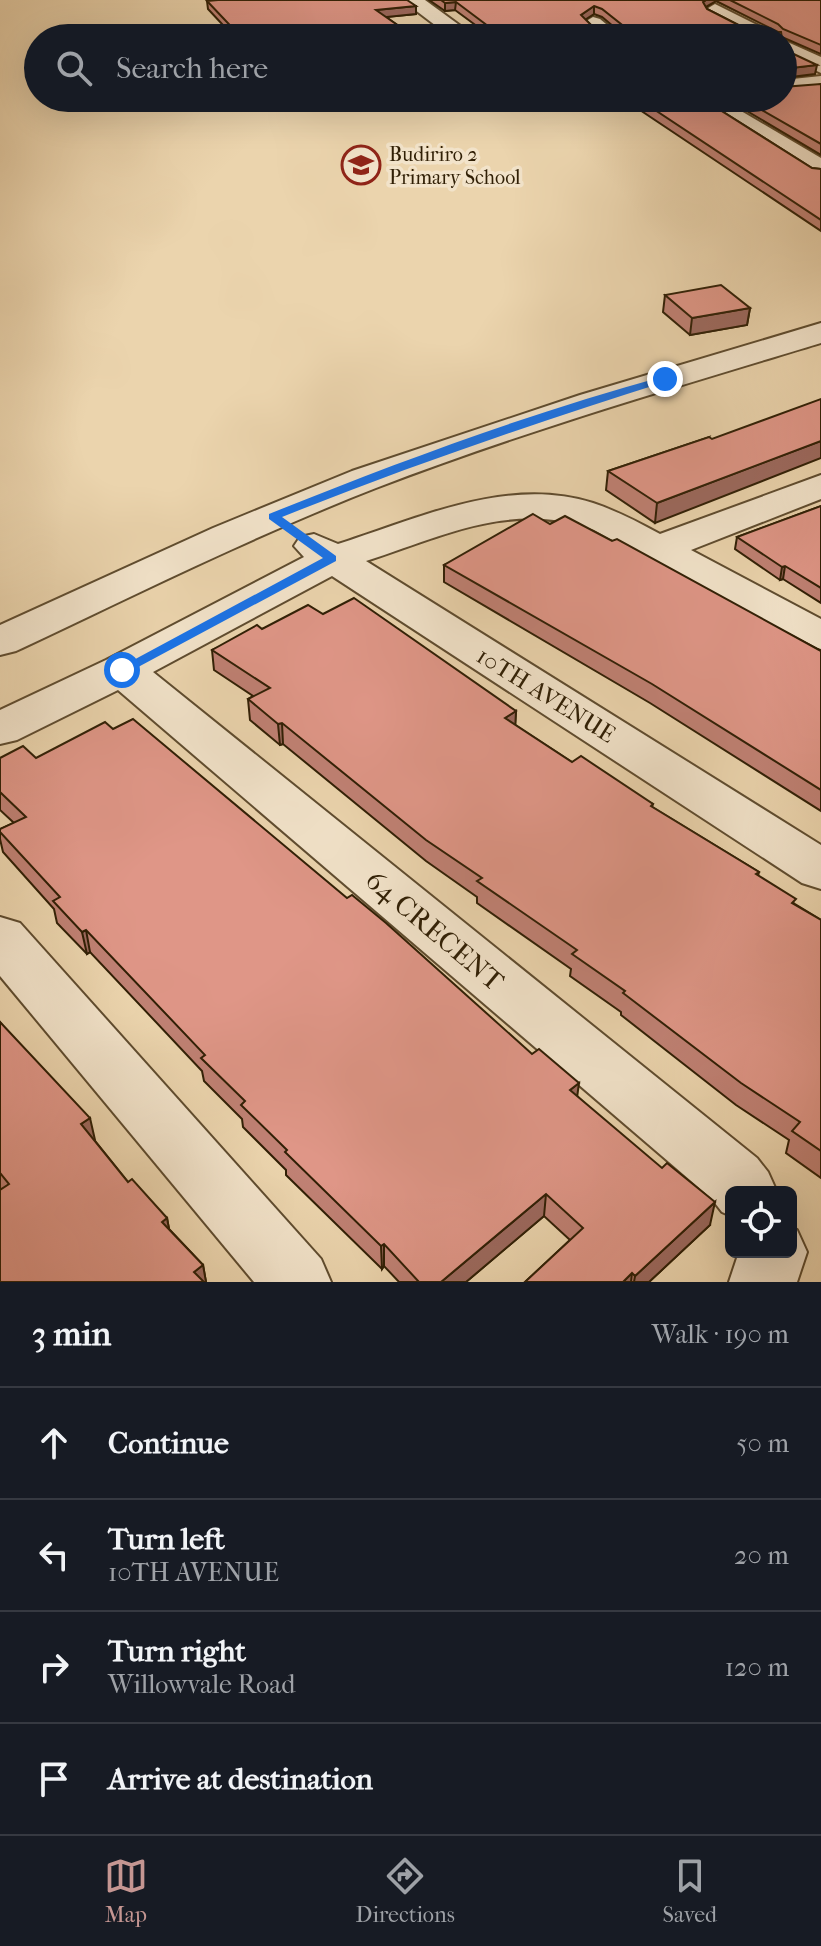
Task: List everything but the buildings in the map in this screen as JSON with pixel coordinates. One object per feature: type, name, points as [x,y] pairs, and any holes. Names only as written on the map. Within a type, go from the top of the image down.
[{"type":"street","points":[[412,0],[446,24]]},
{"type":"street","points":[[716,10],[742,24]]},
{"type":"street","points":[[797,51],[821,50]]},
{"type":"street","points":[[797,55],[821,66]]},
{"type":"street","points":[[797,86],[821,83]]},
{"type":"street","points":[[725,112],[821,169]]},
{"type":"street","points":[[0,642],[273,517],[363,480],[523,423],[821,333]]},
{"type":"street","points":[[659,548],[821,486]]},
{"type":"street","points":[[0,729],[122,670],[332,559],[460,516],[517,505],[578,511],[608,522],[821,636]]},
{"type":"street","name":"10TH AVENUE","points":[[273,517],[332,559],[821,870]]},
{"type":"street","name":"64 CRECENT","points":[[122,670],[740,1186]]},
{"type":"street","points":[[0,938],[297,1282]]},
{"type":"street","points":[[763,1282],[771,1258]]},
{"type":"place","name":"Budiriro 2 Primary School","points":[[361,165]]},
{"type":"route","points":[[122,670],[332,559],[273,517],[363,480],[523,423],[665,379]]}]
